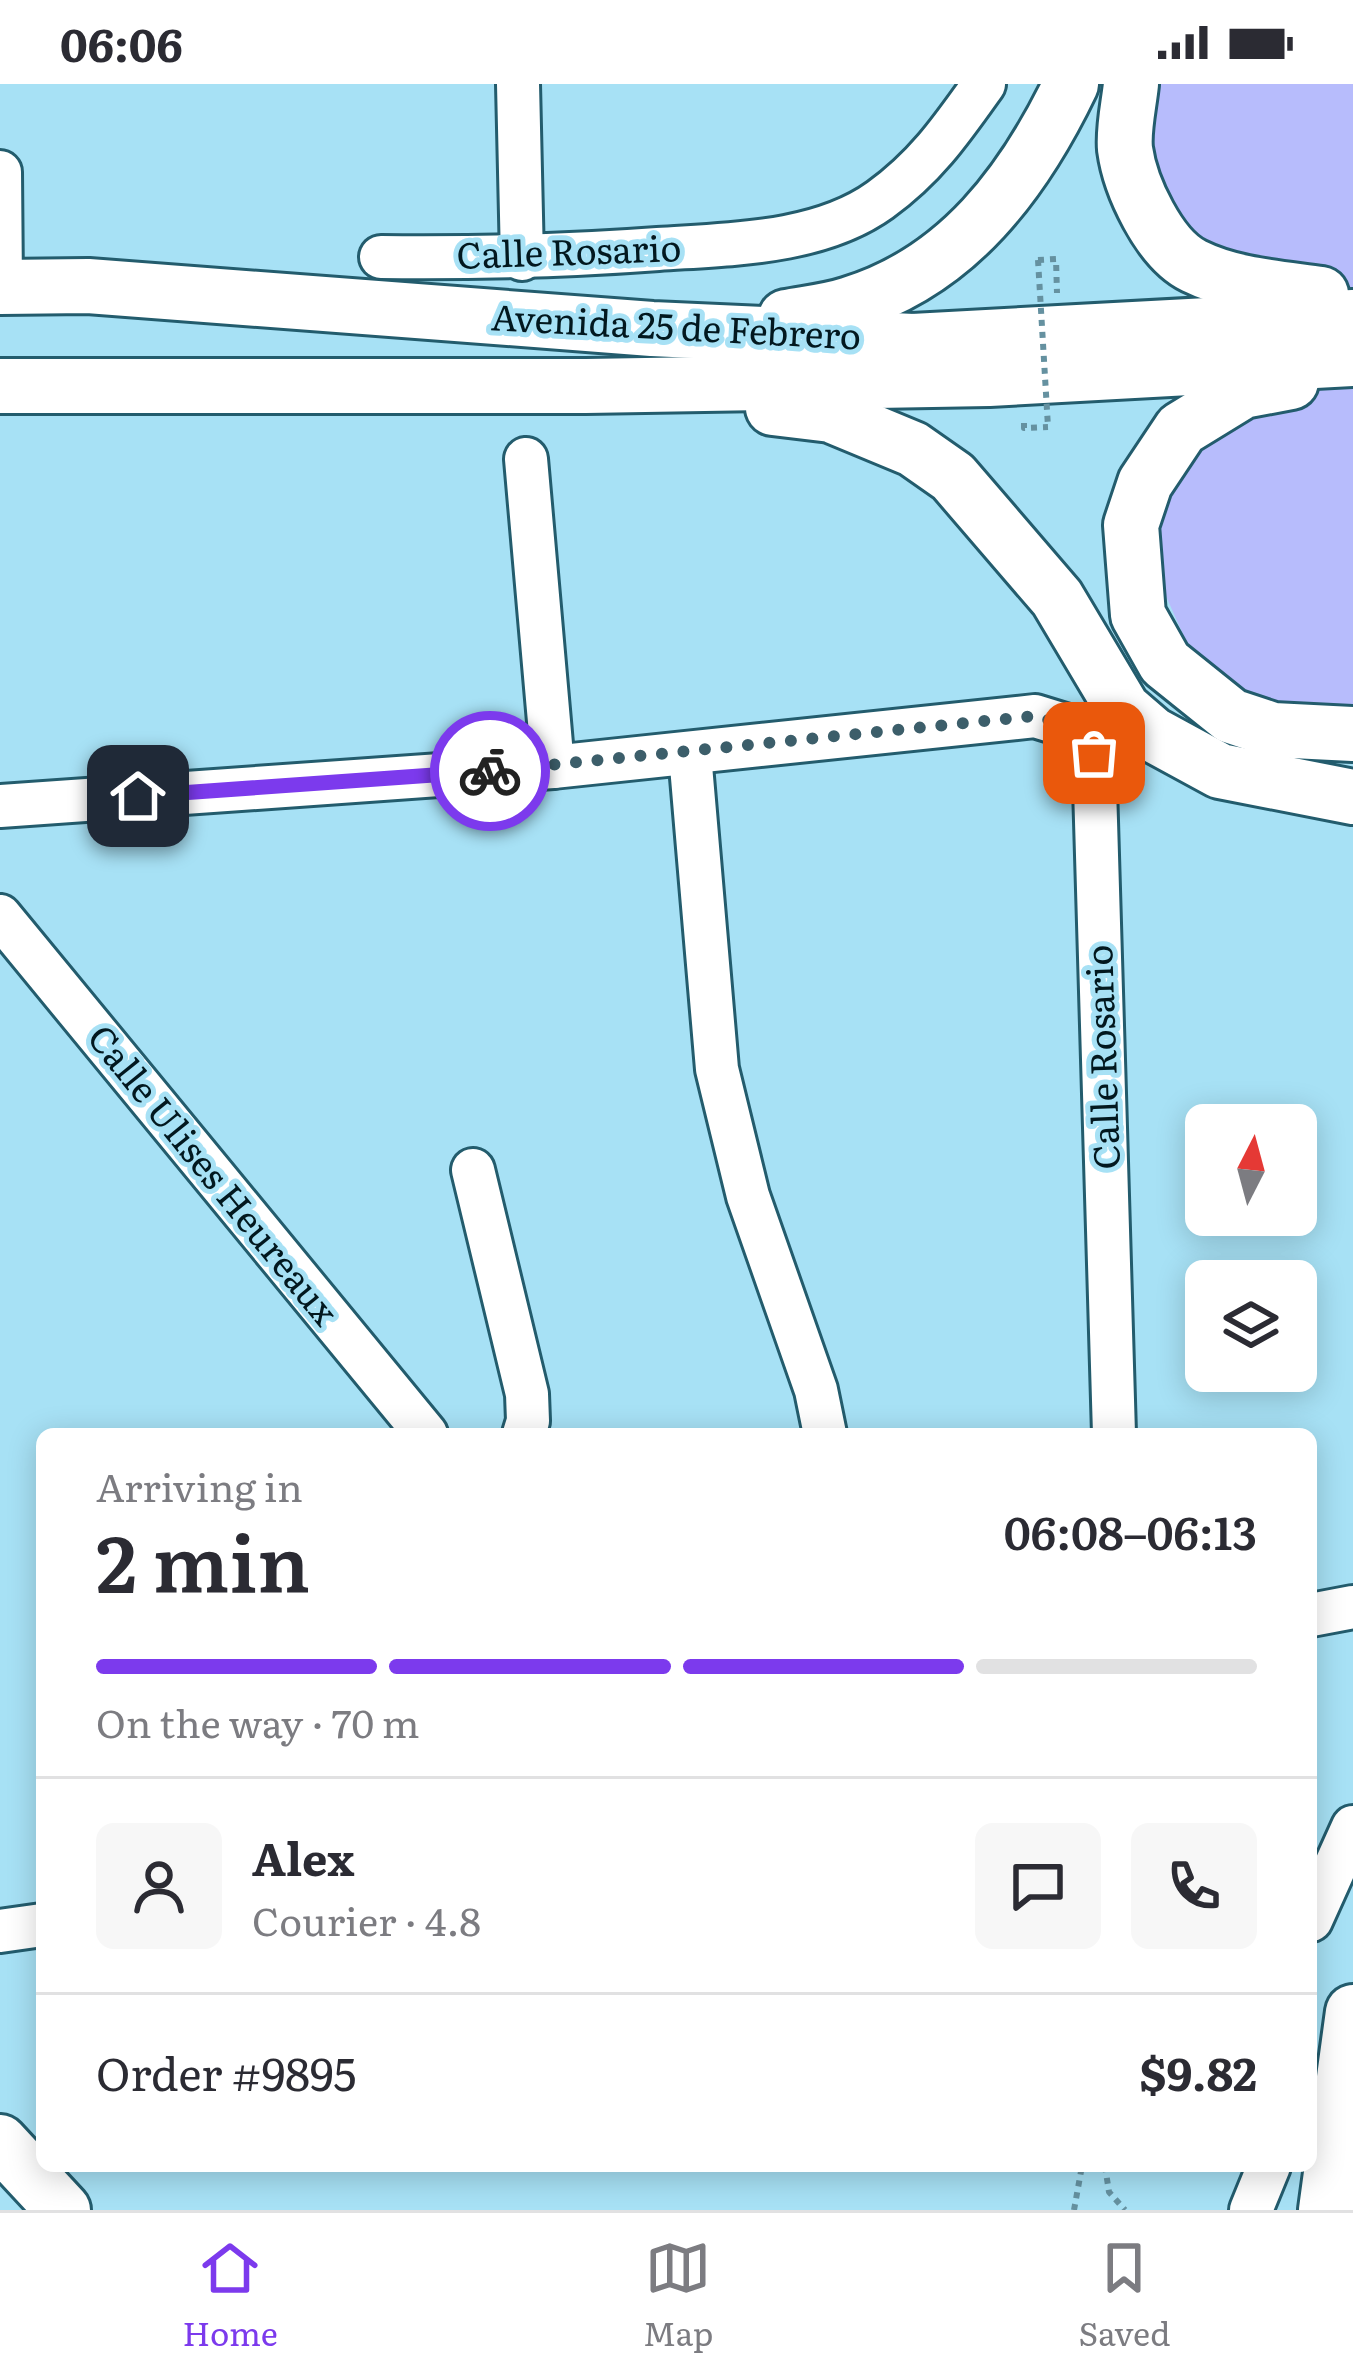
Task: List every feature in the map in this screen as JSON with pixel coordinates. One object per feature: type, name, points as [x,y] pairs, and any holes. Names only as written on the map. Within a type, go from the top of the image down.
[{"type":"main road","points":[[652,329],[763,322],[850,304],[922,271],[967,240],[1043,141],[1071,84]]},
{"type":"main road","points":[[1131,84],[1125,147],[1138,195],[1160,233],[1190,265],[1254,285],[1353,298]]},
{"type":"main road","name":"Avenida 25 de Febrero","points":[[0,287],[88,286],[652,329],[913,340],[1353,317]]},
{"type":"main road","name":"Avenida 25 de Febrero","points":[[0,386],[989,380],[1353,359]]},
{"type":"main road","points":[[1353,371],[1243,391],[1180,429],[1145,483],[1131,525],[1138,614],[1165,663],[1231,716],[1273,730],[1353,734]]},
{"type":"main road","points":[[586,386],[831,415],[913,449],[953,477],[1057,598],[1124,709],[1152,734],[1220,771],[1353,797]]},
{"type":"main road","points":[[1326,2210],[1353,2012]]},
{"type":"main road","points":[[0,2142],[63,2210]]},
{"type":"street","points":[[518,84],[522,259]]},
{"type":"street","name":"Calle Rosario","points":[[381,257],[522,259],[745,243],[815,229],[877,203],[931,158],[984,84]]},
{"type":"street","points":[[0,172],[0,287]]},
{"type":"street","points":[[526,459],[553,767]]},
{"type":"street","name":"Calle Rosario","points":[[690,754],[1035,716],[1074,728],[1094,753],[1114,1428]]},
{"type":"street","points":[[0,806],[690,754],[717,1069],[748,1196],[816,1390],[824,1428]]},
{"type":"street","name":"Calle Ulises Heureaux","points":[[0,916],[421,1428]]},
{"type":"street","points":[[473,1170],[526,1394],[524,1428]]},
{"type":"street","points":[[1317,1614],[1353,1607]]},
{"type":"street","points":[[1317,1907],[1353,1827]]},
{"type":"street","points":[[0,1931],[36,1926]]},
{"type":"street","points":[[1251,2210],[1267,2172]]},
{"type":"path","points":[[1048,427],[1038,260],[1056,259],[1057,281]]},
{"type":"path","points":[[1074,2210],[1081,2172]]},
{"type":"path","points":[[1107,2172],[1109,2192],[1125,2210]]},
{"type":"shaded area","points":[[1154,84],[1353,84],[1353,287],[1240,269],[1216,261],[1198,245],[1171,204],[1154,157]]},
{"type":"shaded area","points":[[1353,383],[1353,719],[1281,713],[1226,685],[1186,641],[1161,585],[1157,523],[1198,429],[1315,390]]},
{"type":"way so far","points":[[490,771],[1035,716],[1074,728],[1094,753]]},
{"type":"route","points":[[138,796],[490,771]]}]
